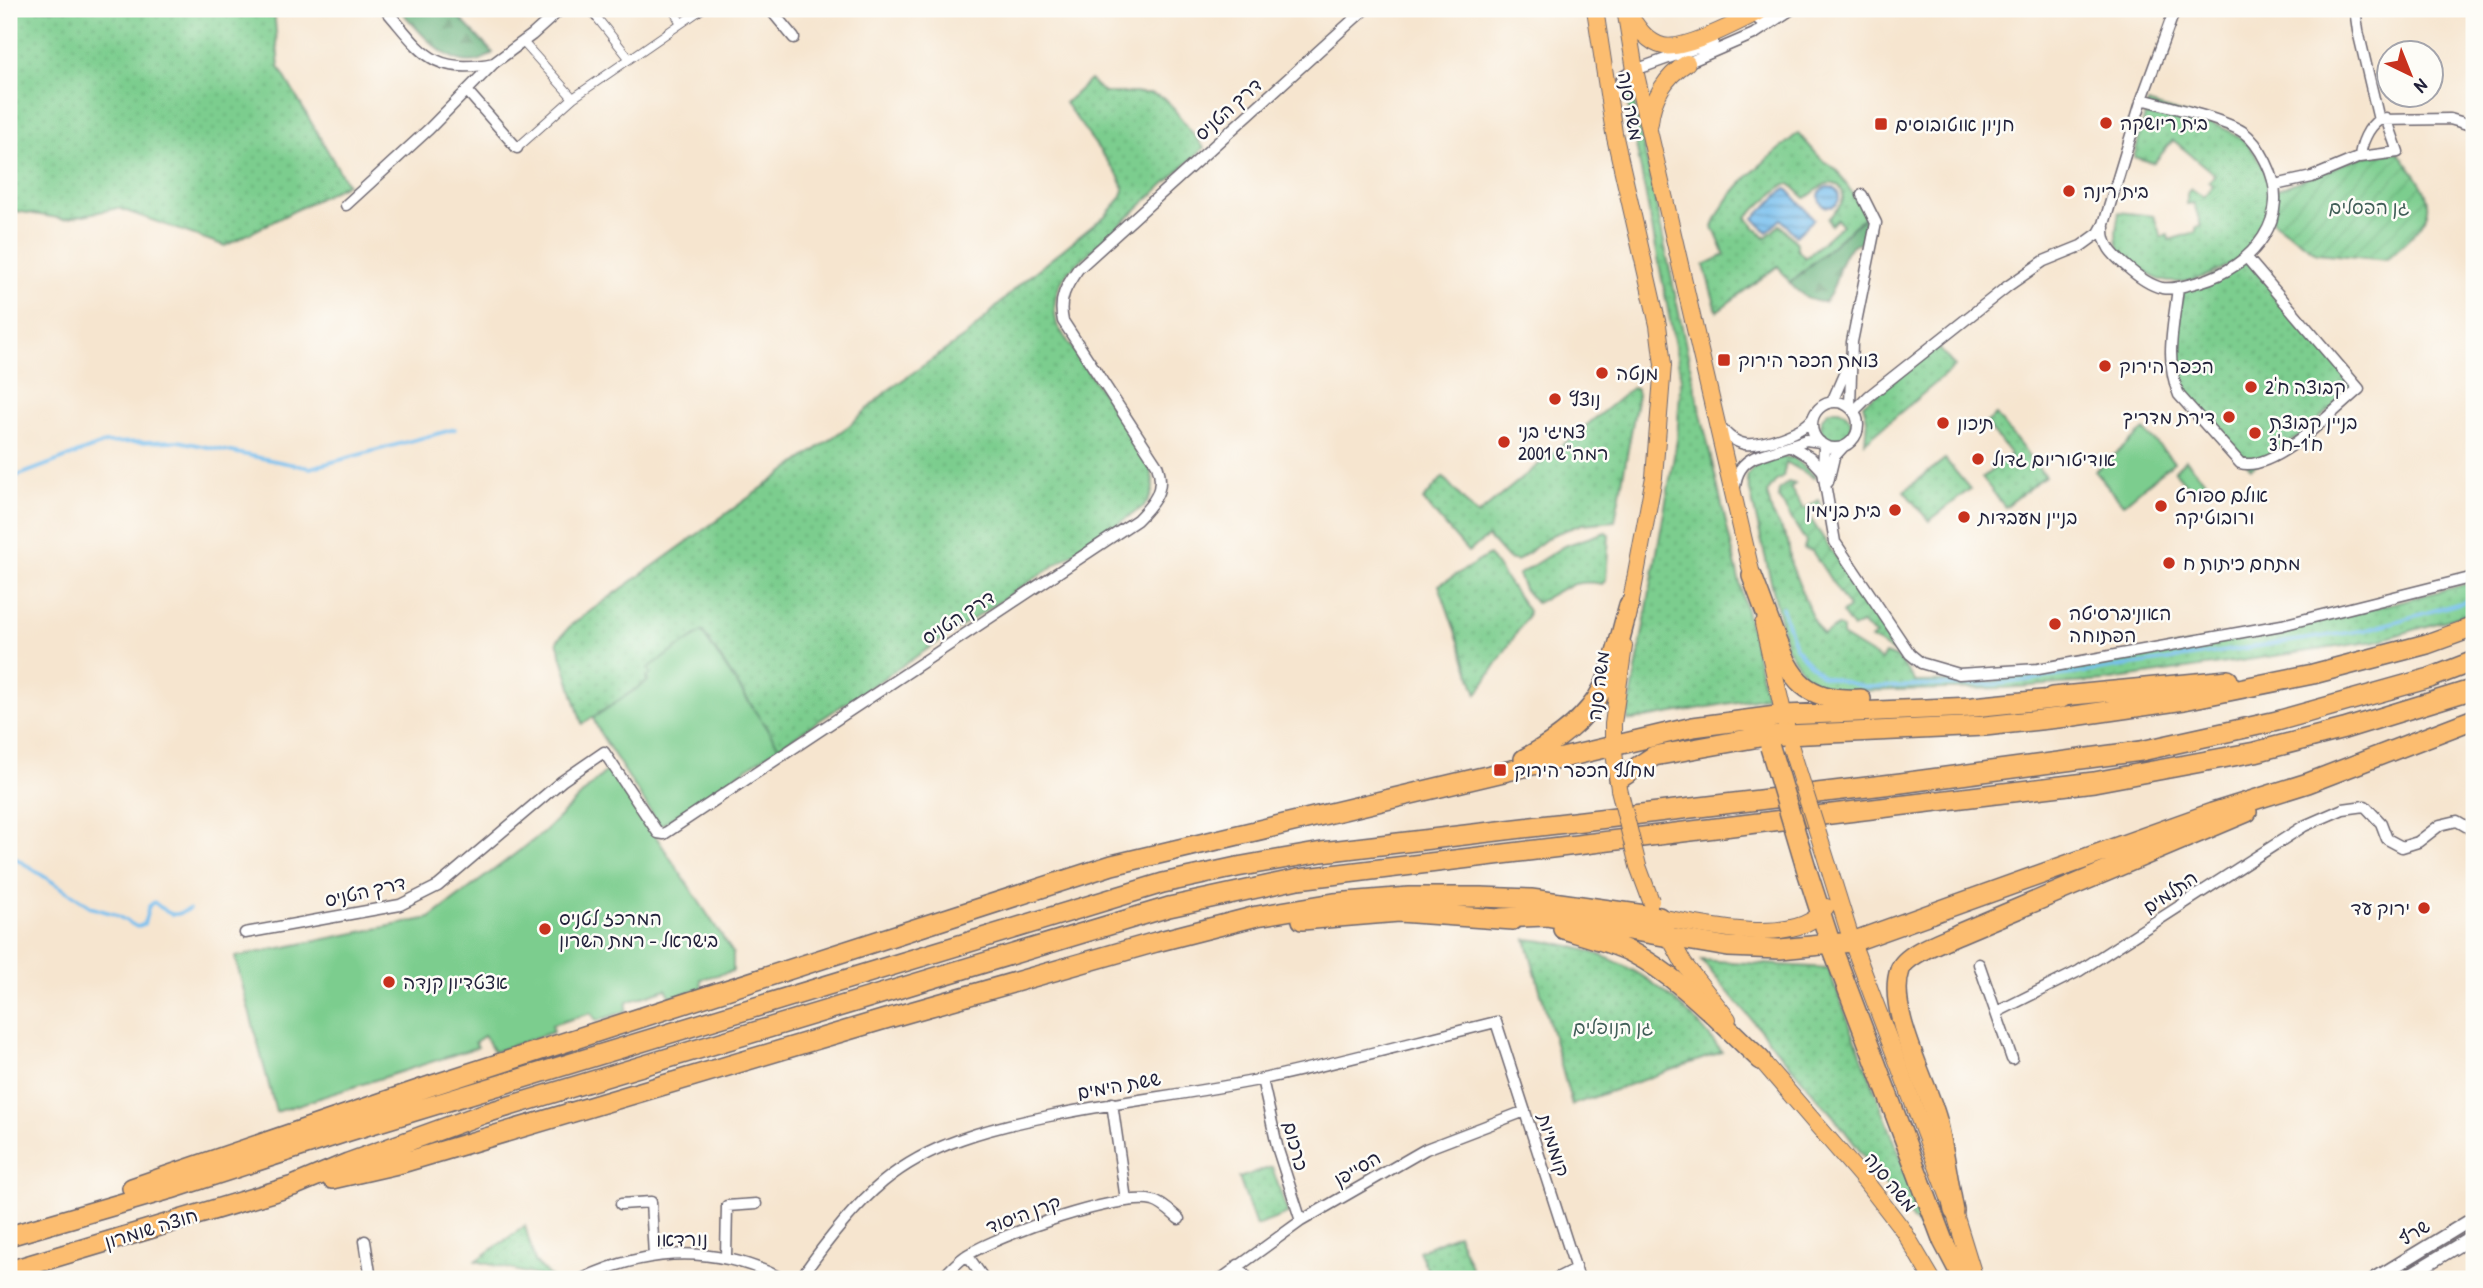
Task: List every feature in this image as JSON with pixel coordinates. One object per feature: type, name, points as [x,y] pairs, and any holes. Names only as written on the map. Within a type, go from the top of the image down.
[{"type":"highway","points":[[1752,576],[1784,662],[1800,683],[1820,695],[1845,700],[1987,694],[2062,698]]},
{"type":"highway","points":[[1501,772],[1551,744],[1571,729],[1584,714],[1602,689],[1629,605]]},
{"type":"highway","points":[[1619,784],[1654,756],[1767,741],[2053,719],[2183,700],[2313,674],[2427,644],[2474,627]]},
{"type":"highway","points":[[9,1236],[171,1189],[362,1127],[1163,883],[1322,852],[1887,785],[2141,751],[2277,721],[2430,678],[2474,661]]},
{"type":"highway","points":[[9,1236],[169,1174],[421,1089],[1112,865],[1693,727],[1784,715],[1973,708],[2185,684],[2313,674]]},
{"type":"highway","points":[[293,1186],[370,1154],[483,1114],[1169,907],[1230,892],[1298,879],[2094,782],[2255,752],[2344,729],[2474,689]]},
{"type":"highway","points":[[1501,918],[1546,916],[1728,947],[1780,949],[1852,942],[2212,813],[2308,783],[2474,719]]},
{"type":"highway","points":[[1740,721],[1751,723],[1767,741],[1830,945],[1943,1241],[1963,1279]]},
{"type":"highway","points":[[1954,1211],[1936,1119],[1897,1006],[1900,967],[1912,956],[1958,934],[2224,824],[2308,783]]},
{"type":"highway","points":[[293,1186],[401,1163],[869,1024],[1156,942],[1283,911],[1334,903],[1409,897],[1531,899],[1655,909]]},
{"type":"highway","points":[[1156,942],[1319,918],[1399,912],[1501,918],[1551,925],[1630,952],[1680,984],[1761,1060]]},
{"type":"highway","name":"חוצה שומרון","points":[[9,1271],[293,1186]]},
{"type":"main road","name":"משה סנה","points":[[1595,9],[1614,133],[1658,325],[1663,365],[1654,477],[1629,605],[1614,716],[1613,745],[1619,784],[1638,866],[1655,909],[1684,964],[1903,1230],[1932,1279]]},
{"type":"main road","name":"משה סנה","points":[[1625,9],[1635,70],[1790,741],[1852,942],[1954,1211],[1975,1279]]},
{"type":"main road","points":[[1625,9],[1640,31],[1651,40],[1661,46],[1673,47],[1764,9]]},
{"type":"main road","points":[[1650,132],[1651,112],[1656,97],[1672,74],[1687,63]]},
{"type":"main road","points":[[1655,909],[1707,926],[1770,932],[1808,925],[1822,914],[1831,900],[1834,884]]},
{"type":"street","points":[[384,9],[425,55],[453,67],[471,68],[494,63]]},
{"type":"street","points":[[346,205],[468,92],[494,63],[561,9]]},
{"type":"street","points":[[590,9],[629,58]]},
{"type":"street","points":[[673,9],[680,22]]},
{"type":"street","points":[[468,92],[517,148],[573,98],[702,9]]},
{"type":"street","points":[[770,9],[794,38]]},
{"type":"street","name":"דרך הטניס","points":[[245,933],[400,905],[423,895],[438,886],[562,781],[604,752],[658,833],[664,834],[1137,520],[1158,496],[1161,475],[1063,321],[1060,310],[1064,290],[1078,269],[1364,9]]},
{"type":"street","points":[[1610,99],[1624,76],[1635,70],[1728,36],[1777,9]]},
{"type":"street","points":[[1687,63],[1754,34],[1792,9]]},
{"type":"street","points":[[1852,409],[2008,286],[2044,261],[2081,246],[2099,233],[2142,99],[2175,9]]},
{"type":"street","points":[[2275,184],[2312,177],[2360,157],[2398,152],[2382,119],[2358,31],[2356,9]]},
{"type":"street","points":[[523,42],[573,98]]},
{"type":"street","points":[[2104,224],[2103,237],[2107,248],[2130,269],[2144,280],[2162,288],[2178,288],[2212,278],[2247,258],[2272,221],[2275,184],[2264,158],[2243,132],[2142,99]]},
{"type":"street","points":[[2360,157],[2360,148],[2371,124],[2382,119],[2450,119],[2474,126]]},
{"type":"street","points":[[1832,402],[1850,359],[1876,223],[1862,195]]},
{"type":"street","points":[[2178,288],[2170,359],[2179,395],[2240,463],[2250,464],[2281,454],[2359,389],[2247,258]]},
{"type":"street","points":[[1826,492],[1834,457],[1855,437],[1858,430],[1858,422],[1852,409],[1850,359]]},
{"type":"street","points":[[1715,418],[1732,438],[1742,444],[1749,444],[1790,434],[1809,424],[1820,407],[1832,402],[1842,402],[1852,409]]},
{"type":"street","points":[[1813,418],[1813,431],[1822,444],[1826,492],[1835,542],[1910,654],[1921,663],[1950,673],[2038,669],[2269,627],[2474,577]]},
{"type":"street","points":[[1734,500],[1735,476],[1748,460],[1812,440],[1843,447]]},
{"type":"street","points":[[1790,445],[1810,457],[1824,472]]},
{"type":"street","name":"התלמים","points":[[1997,1012],[2079,971],[2304,826],[2343,809],[2364,806],[2381,823],[2388,839],[2402,847],[2418,842],[2440,825],[2457,821],[2469,828],[2474,835]]},
{"type":"street","points":[[1979,964],[2012,1059]]},
{"type":"street","name":"ששת הימים","points":[[800,1279],[824,1244],[883,1183],[915,1160],[975,1133],[1112,1103],[1262,1079],[1496,1022]]},
{"type":"street","name":"קוממיות","points":[[1496,1022],[1577,1274]]},
{"type":"street","name":"כרכום","points":[[1262,1079],[1278,1150],[1301,1221]]},
{"type":"street","points":[[1112,1103],[1126,1200]]},
{"type":"street","name":"הסייפן","points":[[1221,1279],[1301,1221],[1426,1149],[1525,1111]]},
{"type":"street","name":"קרן היסוד","points":[[941,1279],[967,1255],[1032,1226],[1126,1200],[1153,1201],[1179,1219]]},
{"type":"street","points":[[621,1204],[651,1202],[654,1256]]},
{"type":"street","points":[[726,1257],[727,1206],[756,1204]]},
{"type":"street","name":"שרף","points":[[2374,1279],[2474,1218]]},
{"type":"street","name":"שרף","points":[[2403,1279],[2474,1236]]},
{"type":"street","points":[[365,1241],[371,1279]]},
{"type":"street","points":[[967,1255],[984,1279]]},
{"type":"street","name":"נורדאו","points":[[582,1279],[632,1260],[654,1256],[726,1257],[783,1279]]},
{"type":"street","points":[[1238,1265],[1248,1279]]},
{"type":"street","points":[[1555,1279],[1577,1274]]},
{"type":"green space","points":[[9,9],[274,9],[279,67],[347,184],[225,246],[118,208],[64,219],[9,210]]},
{"type":"green space","points":[[399,9],[451,9],[493,53],[479,60],[466,62],[453,58],[429,41]]},
{"type":"green space","points":[[1090,80],[1104,93],[1150,93],[1166,99],[1204,148],[1067,273],[1056,298],[1057,325],[1147,461],[1153,485],[1148,501],[1143,507],[779,747],[703,632],[648,669],[652,674],[648,681],[582,724],[557,641],[571,625],[850,425],[887,391],[970,333],[1021,283],[1106,215],[1121,198],[1124,190],[1119,177],[1065,103]]},
{"type":"green space","points":[[1631,87],[1693,379],[1766,697],[1627,721],[1677,439],[1681,377],[1625,88]]},
{"type":"green space","points":[[2148,103],[2234,133],[2249,146],[2266,174],[2271,206],[2264,230],[2241,256],[2209,275],[2175,282],[2160,280],[2129,260],[2117,243],[2119,212],[2154,216],[2161,237],[2168,235],[2169,240],[2196,232],[2196,228],[2201,226],[2194,203],[2187,204],[2187,193],[2191,189],[2204,197],[2213,186],[2209,182],[2215,175],[2173,140],[2154,163],[2134,157]]},
{"type":"green space","points":[[1798,133],[1822,160],[1836,169],[1867,215],[1790,283],[1778,266],[1717,311],[1704,265],[1725,255],[1713,227],[1719,213],[1738,187]],"holes":[[[1785,184],[1790,184],[1805,198],[1829,184],[1839,186],[1842,191],[1843,200],[1828,219],[1831,225],[1837,219],[1842,225],[1805,258],[1797,249],[1797,243],[1780,225],[1765,238],[1746,217]]]},
{"type":"green space","name":"גן הפסלים","points":[[2398,152],[2422,186],[2428,209],[2416,231],[2386,260],[2317,253],[2272,221],[2276,190],[2360,157]]},
{"type":"green space","points":[[1867,215],[1871,223],[1869,241],[1849,248],[1824,302],[1810,299],[1790,283]]},
{"type":"green space","points":[[2247,261],[2357,386],[2302,434],[2251,468],[2183,394],[2174,356],[2183,290]]},
{"type":"green space","points":[[1937,346],[1955,367],[1865,442],[1867,419],[1863,404]]},
{"type":"green space","points":[[1632,388],[1636,389],[1638,394],[1615,521],[1582,524],[1552,535],[1517,561],[1508,559],[1488,537],[1468,552],[1423,500],[1443,477],[1477,515]]},
{"type":"green space","points":[[1836,410],[1847,414],[1851,425],[1847,436],[1836,440],[1825,436],[1821,425],[1825,414]]},
{"type":"green space","points":[[1996,415],[2045,476],[2005,507],[1982,478],[2011,455],[1986,423]]},
{"type":"green space","points":[[2144,430],[2174,462],[2123,504],[2095,471]]},
{"type":"green space","points":[[1784,457],[1794,458],[1816,477],[1786,462],[1783,477],[1775,482],[1767,493],[1772,513],[1788,541],[1791,564],[1814,622],[1823,635],[1838,626],[1843,629],[1842,636],[1881,660],[1885,654],[1897,658],[1916,682],[1994,681],[2340,617],[2474,582],[2474,612],[2377,641],[2104,681],[2004,688],[1841,691],[1805,676],[1786,646],[1747,478],[1757,466]]},
{"type":"green space","points":[[1945,459],[1970,489],[1929,521],[1904,491]]},
{"type":"green space","points":[[2186,460],[2206,482],[2193,492],[2174,470]]},
{"type":"green space","points":[[1788,482],[1795,484],[1790,488],[1804,509],[1819,500],[1821,507],[1808,515],[1898,651],[1892,651],[1871,639],[1876,635],[1861,624],[1853,628],[1842,613],[1849,608],[1812,551],[1804,549],[1806,542],[1778,497],[1779,490]]},
{"type":"green space","points":[[1606,532],[1609,535],[1606,580],[1602,584],[1574,584],[1536,603],[1524,589],[1518,575],[1564,546]]},
{"type":"green space","points":[[1489,555],[1528,611],[1527,617],[1477,694],[1439,585]]},
{"type":"green space","points":[[702,632],[779,747],[660,826],[593,718],[648,681],[646,678],[651,674],[648,668]]},
{"type":"green space","name":"המרכז לטניס בישראל - רמת השרון","points":[[610,767],[733,953],[733,971],[701,979],[702,988],[671,997],[666,989],[627,1002],[626,1011],[597,1021],[591,1013],[552,1025],[553,1032],[494,1052],[484,1036],[475,1042],[478,1047],[276,1112],[235,957],[430,918],[543,833]]},
{"type":"green space","name":"גן הנופלים","points":[[1526,939],[1586,950],[1637,973],[1682,1007],[1722,1052],[1572,1105]]},
{"type":"green space","points":[[1701,960],[1828,968],[1937,1252],[1834,1117]]},
{"type":"green space","points":[[1272,1167],[1288,1214],[1256,1226],[1239,1178]]},
{"type":"green space","points":[[525,1226],[535,1262],[552,1279],[476,1261]]},
{"type":"green space","points":[[1457,1234],[1473,1271],[1454,1279],[1432,1279],[1419,1251]]},
{"type":"water","points":[[1829,187],[1836,190],[1839,197],[1836,204],[1829,207],[1822,204],[1819,197],[1822,190]]},
{"type":"water","points":[[1786,188],[1814,219],[1796,236],[1781,219],[1767,232],[1754,218]]},
{"type":"waterway","points":[[9,479],[105,443],[178,441],[310,468],[455,429]]},
{"type":"waterway","points":[[1782,608],[1795,646],[1822,676],[1865,687],[1998,684],[2073,674],[2366,630],[2474,599]]},
{"type":"waterway","points":[[9,854],[93,908],[114,914],[137,927],[144,924],[149,906],[154,902],[170,914],[189,909]]},
{"type":"place","name":"בית ריושקה","points":[[2106,123]]},
{"type":"place","name":"חניון אוטובוסים","points":[[1881,124]]},
{"type":"place","name":"בית רינה","points":[[2069,191]]},
{"type":"place","name":"צומת הכפר הירוק","points":[[1724,360]]},
{"type":"place","name":"הכפר הירוק","points":[[2105,366]]},
{"type":"place","name":"מנטה","points":[[1602,373]]},
{"type":"place","name":"קבוצה ח'2","points":[[2251,387]]},
{"type":"place","name":"נוצץ","points":[[1555,399]]},
{"type":"place","name":"דירת מדריך","points":[[2229,417]]},
{"type":"place","name":"תיכון","points":[[1943,423]]},
{"type":"place","name":"בניין קבוצת ח'1-ח'3","points":[[2255,433]]},
{"type":"place","name":"צמיגי בני 2001 רמה\"ש","points":[[1504,442]]},
{"type":"place","name":"אודיטוריום גדול","points":[[1978,459]]},
{"type":"place","name":"אולם ספורט ורובוטיקה","points":[[2161,506]]},
{"type":"place","name":"בית בנימין","points":[[1895,510]]},
{"type":"place","name":"בניין מעבדות","points":[[1964,517]]},
{"type":"place","name":"מתחם כיתות ח","points":[[2169,563]]},
{"type":"place","name":"האוניברסיטה הפתוחה","points":[[2055,624]]},
{"type":"place","name":"מחלף הכפר הירוק","points":[[1500,770]]},
{"type":"place","name":"ירוק עד","points":[[2424,908]]},
{"type":"place","name":"המרכז לטניס בישראל - רמת השרון","points":[[545,929]]},
{"type":"place","name":"אצטדיון קנדה","points":[[389,982]]}]
